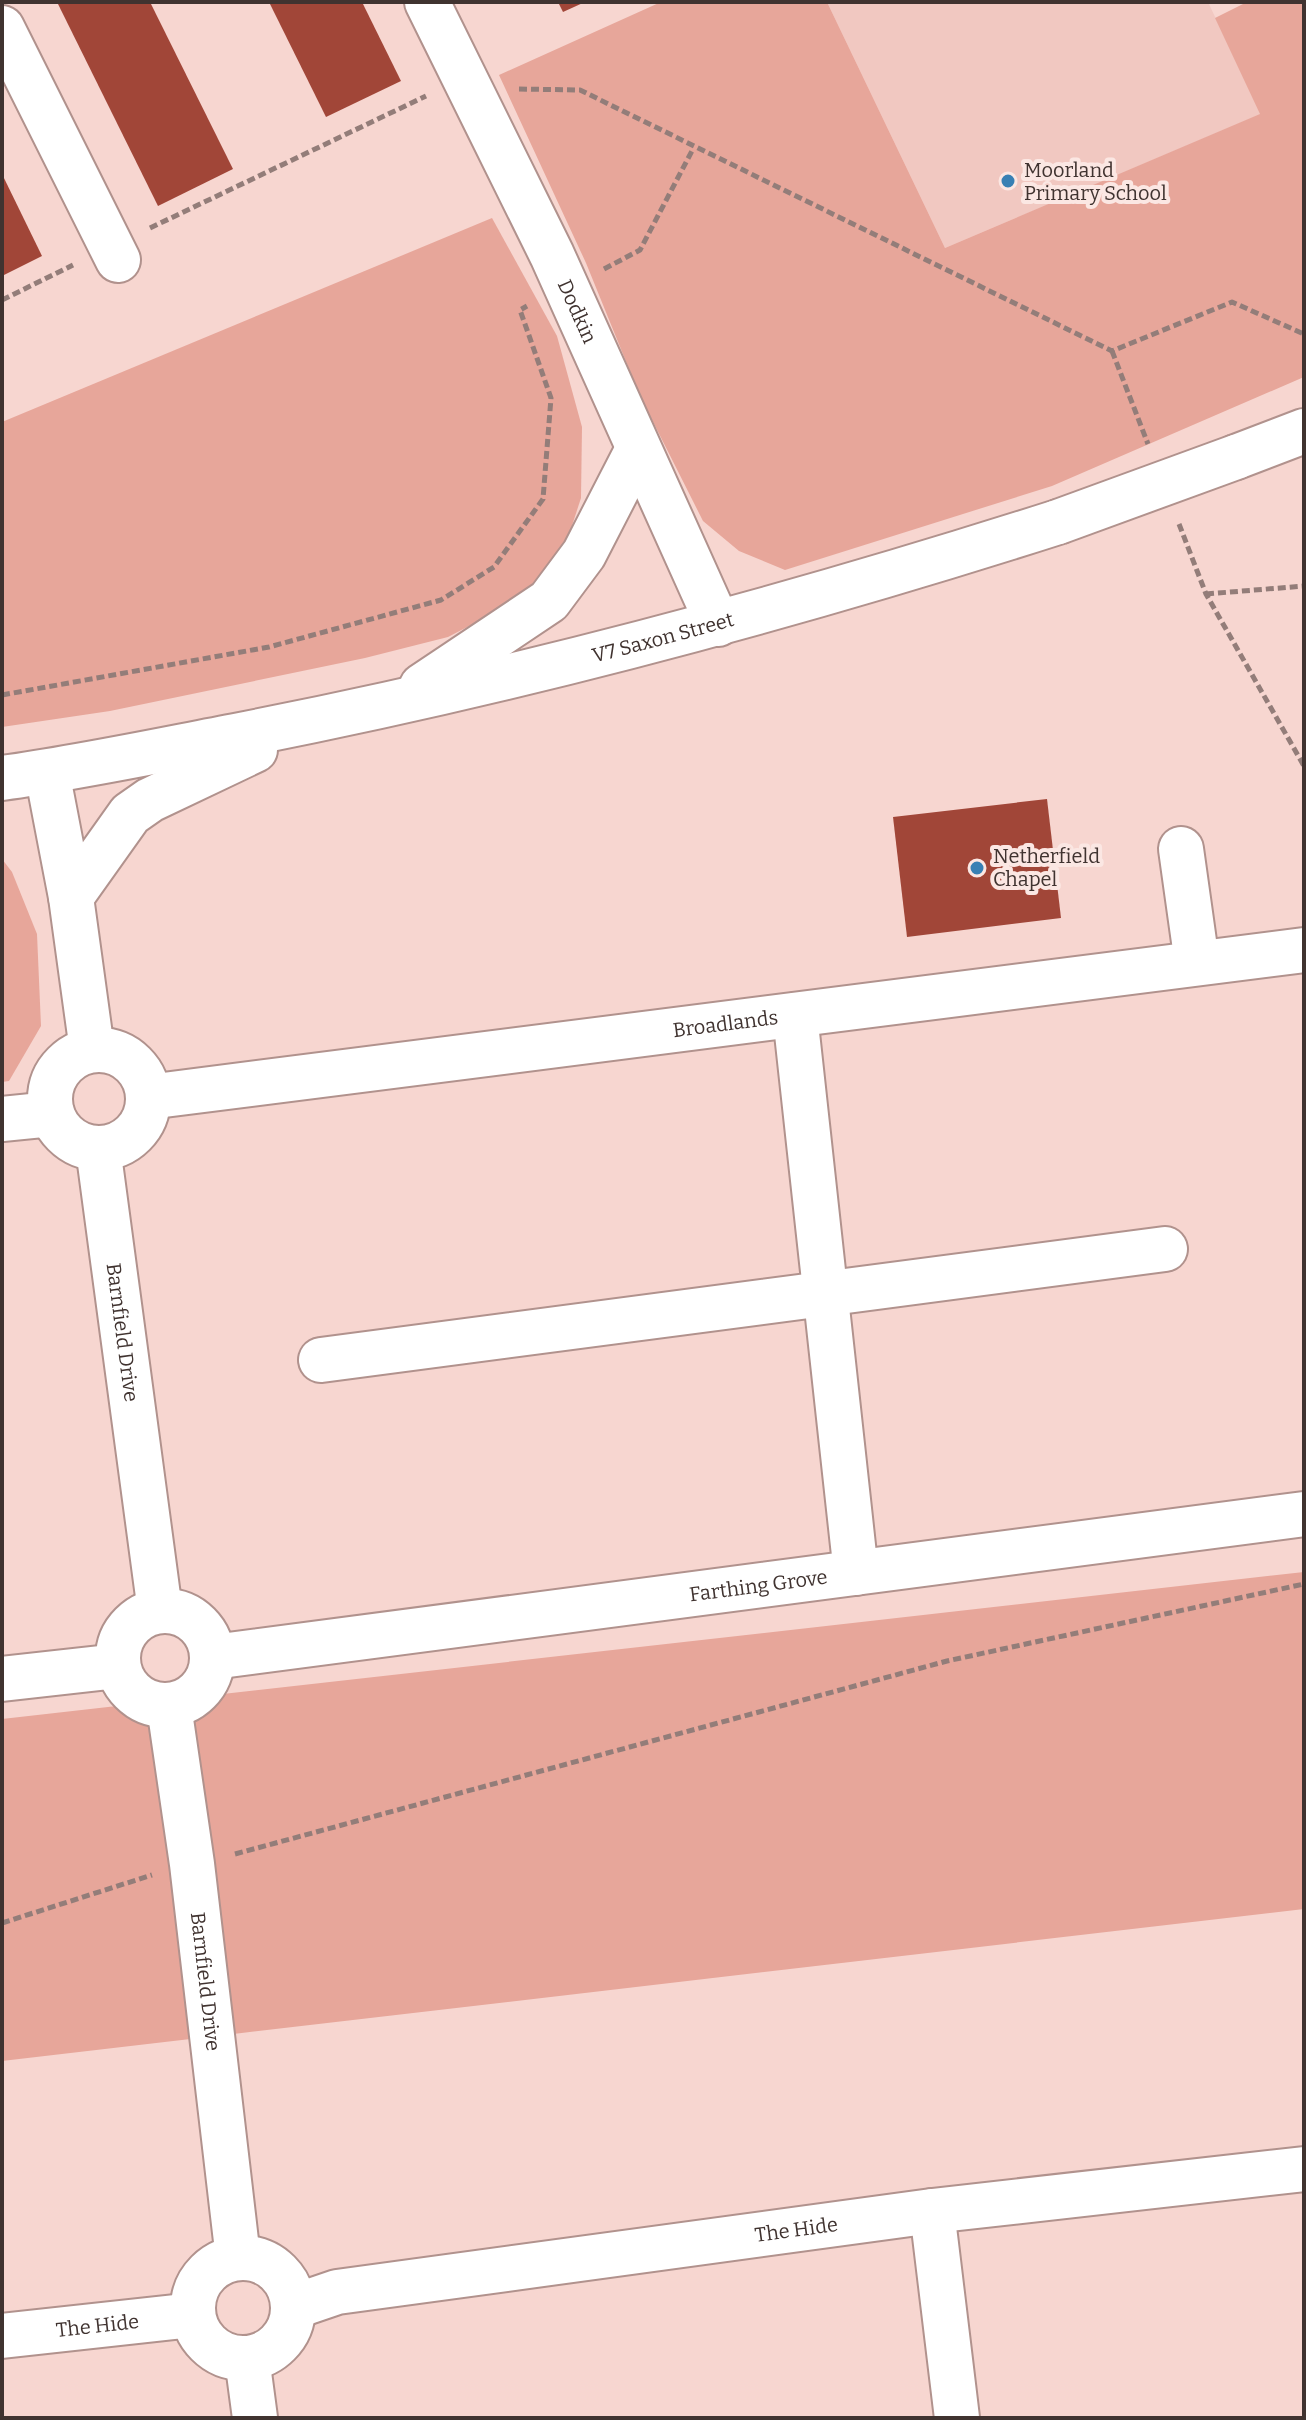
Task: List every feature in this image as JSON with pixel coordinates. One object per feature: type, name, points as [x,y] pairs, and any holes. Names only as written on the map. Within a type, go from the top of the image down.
[{"type":"street","name":"Dodkin","points":[[427,2],[568,287],[718,624]]},
{"type":"street","points":[[2,28],[114,254]]},
{"type":"street","name":"V7 Saxon Street","points":[[2,778],[47,772],[393,704],[718,624],[1058,522],[1304,431]]},
{"type":"street","points":[[393,704],[549,601],[584,554],[638,449]]},
{"type":"street","points":[[71,897],[121,825],[150,800],[326,718]]},
{"type":"street","points":[[47,772],[71,897],[92,1050]]},
{"type":"street","points":[[1181,849],[1197,963]]},
{"type":"street","name":"Broadlands","points":[[148,1097],[1304,950]]},
{"type":"street","points":[[795,1015],[856,1573]]},
{"type":"street","points":[[92,1050],[108,1051],[124,1057],[137,1068],[148,1097],[146,1114],[138,1128],[113,1146],[98,1148],[74,1142],[52,1114],[53,1080],[62,1066],[76,1055],[92,1050]]},
{"type":"street","points":[[2,1119],[52,1114]]},
{"type":"street","name":"Barnfield Drive","points":[[98,1148],[160,1611]]},
{"type":"street","points":[[321,1360],[1165,1249]]},
{"type":"street","name":"Farthing Grove","points":[[213,1657],[1304,1514]]},
{"type":"street","points":[[160,1611],[186,1615],[196,1623],[205,1632],[213,1657],[211,1671],[196,1695],[169,1706],[142,1700],[131,1691],[118,1666],[123,1636],[146,1615],[160,1611]]},
{"type":"street","points":[[2,1679],[118,1666]]},
{"type":"street","name":"Barnfield Drive","points":[[169,1706],[192,1864],[238,2258]]},
{"type":"street","name":"The Hide","points":[[293,2307],[337,2292],[932,2211],[1304,2169]]},
{"type":"street","points":[[932,2211],[957,2418]]},
{"type":"street","points":[[238,2258],[270,2265],[286,2284],[293,2307],[285,2336],[275,2347],[247,2358],[232,2357],[206,2342],[193,2315],[193,2298],[199,2283],[223,2262],[238,2258]]},
{"type":"street","name":"The Hide","points":[[2,2336],[193,2315]]},
{"type":"street","points":[[247,2358],[255,2418]]},
{"type":"path","points":[[2,300],[114,254],[438,90],[580,90],[693,149],[1112,351],[1151,451]]},
{"type":"path","points":[[2,695],[269,647],[441,600],[494,567],[543,499],[551,398],[520,310],[640,250],[693,149]]},
{"type":"path","points":[[1112,351],[1232,302],[1304,334]]},
{"type":"path","points":[[1179,523],[1206,594],[1304,766]]},
{"type":"path","points":[[1206,594],[1304,586]]},
{"type":"path","points":[[2,1923],[192,1864],[947,1661],[1304,1584]]},
{"type":"shaded area","points":[[661,2],[827,2],[945,248],[1260,114],[1215,18],[1247,2],[1304,2],[1304,377],[1052,486],[785,570],[739,551],[703,521],[640,396],[586,263],[499,75]]},
{"type":"shaded area","name":"Moorland Primary School","points":[[827,2],[1208,2],[1261,114],[945,248]]},
{"type":"shaded area","points":[[492,218],[557,336],[582,427],[581,498],[567,541],[529,595],[448,637],[365,658],[110,711],[2,727],[2,422]]},
{"type":"shaded area","points":[[2,859],[12,872],[37,934],[41,1026],[9,1081],[2,1082]]},
{"type":"shaded area","points":[[1304,1572],[1304,1909],[2,2061],[2,1719]]},
{"type":"building","points":[[57,2],[150,2],[233,169],[158,206]]},
{"type":"building","points":[[269,2],[362,2],[401,81],[326,117]]},
{"type":"building","points":[[558,2],[585,2],[563,12]]},
{"type":"building","points":[[2,174],[42,256],[2,276]]},
{"type":"building","name":"Netherfield Chapel","points":[[1047,799],[1061,918],[907,937],[893,817]]},
{"type":"place","name":"Moorland Primary School","points":[[1008,181]]},
{"type":"place","name":"Netherfield Chapel","points":[[977,868]]}]
